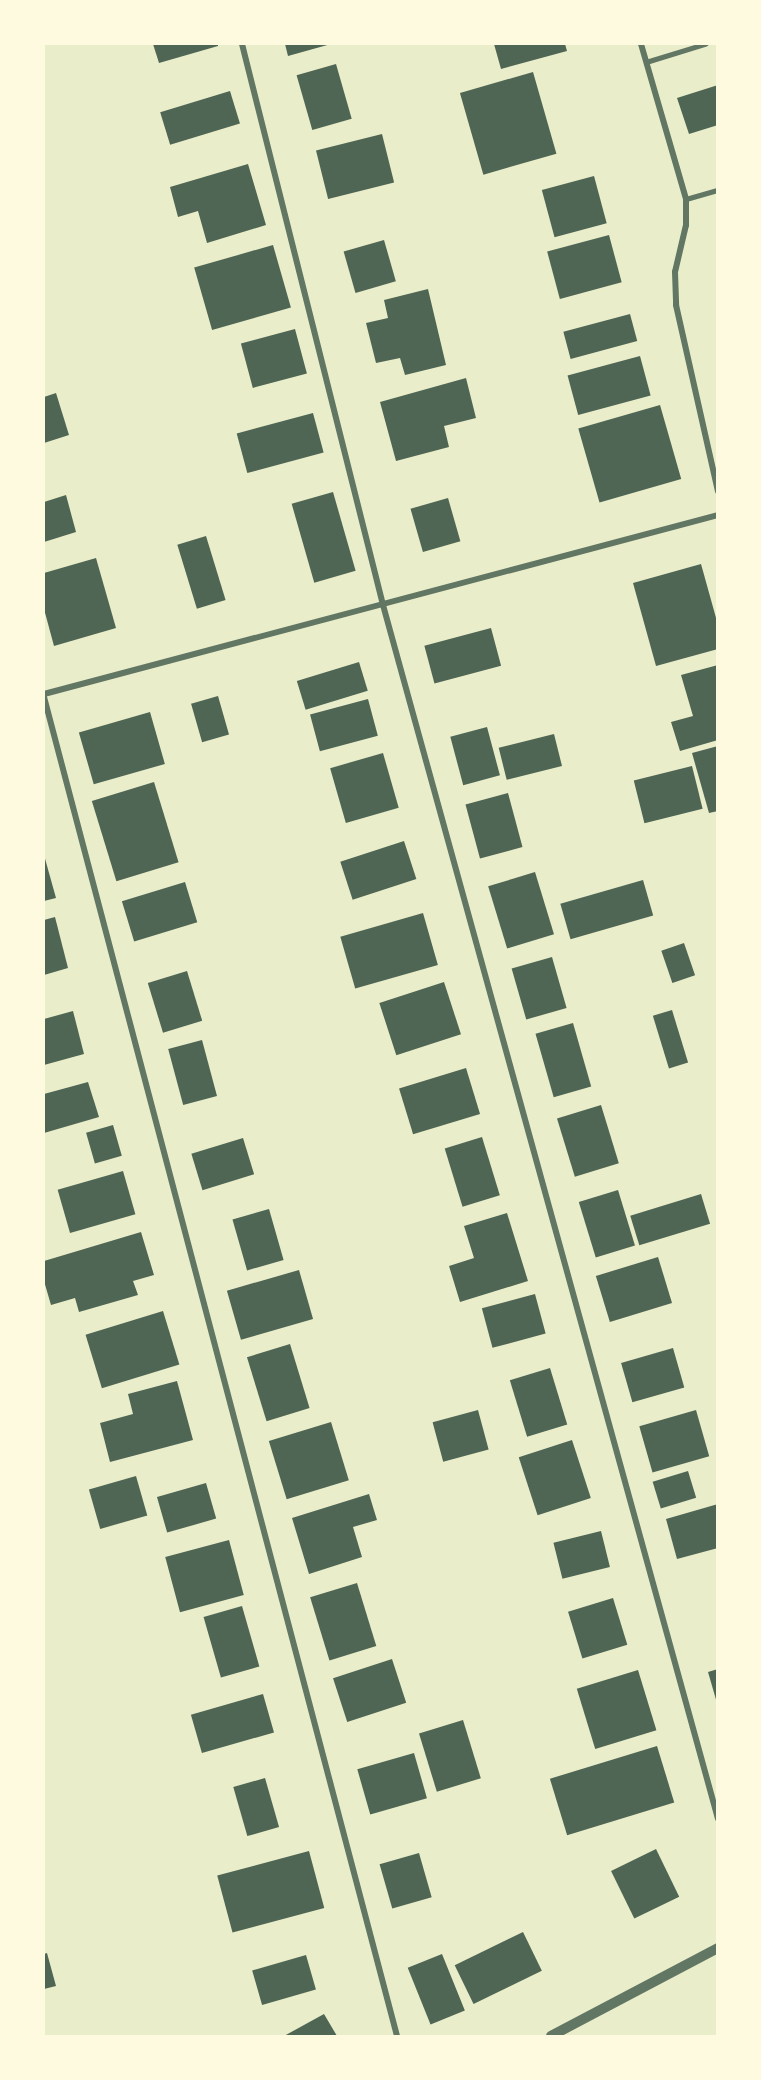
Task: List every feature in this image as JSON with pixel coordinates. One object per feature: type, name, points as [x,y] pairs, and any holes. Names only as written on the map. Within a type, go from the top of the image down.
[{"type":"street","points":[[242,44],[383,605],[717,1819]]},
{"type":"street","points":[[641,44],[686,199],[686,225],[675,272],[676,305],[717,491]]},
{"type":"street","points":[[397,2037],[44,696],[717,515]]},
{"type":"street","points":[[551,2037],[717,1948]]},
{"type":"lane","points":[[646,62],[705,44]]},
{"type":"lane","points":[[686,199],[717,190]]},
{"type":"building","points":[[153,44],[218,44],[218,46],[159,63]]},
{"type":"building","points":[[285,44],[331,44],[288,56]]},
{"type":"building","points":[[494,44],[565,44],[567,51],[501,69]]},
{"type":"building","points":[[336,64],[352,119],[312,130],[297,75]]},
{"type":"building","points":[[533,72],[556,154],[483,175],[460,93]]},
{"type":"building","points":[[718,85],[718,125],[689,134],[677,98]]},
{"type":"building","points":[[230,91],[240,124],[170,145],[160,112]]},
{"type":"building","points":[[382,134],[394,183],[328,199],[316,150]]},
{"type":"building","points":[[248,164],[266,225],[207,243],[198,211],[178,217],[170,187]]},
{"type":"building","points":[[594,176],[607,223],[555,237],[542,190]]},
{"type":"building","points":[[609,235],[622,282],[560,299],[547,252]]},
{"type":"building","points":[[384,240],[396,281],[355,293],[344,252]]},
{"type":"building","points":[[273,245],[291,307],[212,330],[194,268]]},
{"type":"building","points":[[428,289],[446,365],[405,375],[400,358],[376,363],[366,323],[388,318],[384,300]]},
{"type":"building","points":[[630,314],[637,341],[571,359],[563,332]]},
{"type":"building","points":[[295,329],[307,373],[253,388],[241,343]]},
{"type":"building","points":[[640,356],[651,396],[578,415],[568,375]]},
{"type":"building","points":[[466,378],[476,418],[444,426],[449,447],[396,461],[380,402]]},
{"type":"building","points":[[56,393],[69,435],[44,443],[44,397]]},
{"type":"building","points":[[660,405],[681,479],[600,502],[578,428]]},
{"type":"building","points":[[313,413],[324,453],[247,473],[237,433]]},
{"type":"building","points":[[333,492],[356,571],[314,583],[292,504]]},
{"type":"building","points":[[66,495],[76,532],[44,542],[44,502]]},
{"type":"building","points":[[448,498],[460,541],[423,552],[411,509]]},
{"type":"building","points":[[206,536],[226,600],[197,609],[177,545]]},
{"type":"building","points":[[96,558],[116,628],[54,646],[44,609],[44,573]]},
{"type":"building","points":[[701,564],[718,625],[718,649],[656,666],[633,583]]},
{"type":"building","points":[[491,628],[501,666],[434,684],[424,646]]},
{"type":"building","points":[[359,662],[368,691],[306,710],[297,681]]},
{"type":"building","points":[[718,665],[718,740],[680,751],[671,722],[693,716],[681,675]]},
{"type":"building","points":[[218,696],[229,734],[202,742],[191,704]]},
{"type":"building","points":[[368,699],[378,736],[320,751],[310,715]]},
{"type":"building","points":[[150,712],[165,764],[94,784],[79,732]]},
{"type":"building","points":[[487,727],[500,775],[463,785],[450,737]]},
{"type":"building","points":[[554,734],[562,766],[507,780],[499,748]]},
{"type":"building","points":[[718,746],[718,811],[709,813],[692,753]]},
{"type":"building","points":[[383,753],[399,808],[346,823],[330,768]]},
{"type":"building","points":[[692,766],[703,809],[644,823],[634,781]]},
{"type":"building","points":[[154,782],[179,862],[116,881],[92,801]]},
{"type":"building","points":[[508,793],[522,847],[480,858],[465,804]]},
{"type":"building","points":[[404,841],[416,879],[353,900],[340,862]]},
{"type":"building","points":[[44,855],[56,898],[44,901]]},
{"type":"building","points":[[535,872],[554,934],[507,948],[488,886]]},
{"type":"building","points":[[643,880],[653,916],[571,939],[560,904]]},
{"type":"building","points":[[185,882],[197,922],[134,941],[122,901]]},
{"type":"building","points":[[423,913],[438,965],[355,989],[340,937]]},
{"type":"building","points":[[55,917],[68,968],[44,975],[44,920]]},
{"type":"building","points":[[684,943],[695,975],[672,983],[661,951]]},
{"type":"building","points":[[552,957],[567,1008],[526,1020],[512,969]]},
{"type":"building","points":[[187,971],[202,1021],[163,1033],[148,983]]},
{"type":"building","points":[[444,982],[461,1034],[396,1055],[379,1003]]},
{"type":"building","points":[[672,1010],[688,1063],[669,1068],[653,1016]]},
{"type":"building","points":[[73,1011],[84,1054],[44,1065],[44,1019]]},
{"type":"building","points":[[573,1023],[591,1086],[554,1097],[536,1034]]},
{"type":"building","points":[[202,1040],[217,1096],[183,1105],[168,1049]]},
{"type":"building","points":[[466,1068],[480,1114],[413,1134],[399,1088]]},
{"type":"building","points":[[88,1082],[99,1117],[44,1133],[44,1094]]},
{"type":"building","points":[[601,1105],[619,1163],[575,1177],[557,1118]]},
{"type":"building","points":[[113,1125],[122,1156],[95,1163],[86,1133]]},
{"type":"building","points":[[482,1137],[500,1195],[463,1207],[445,1148]]},
{"type":"building","points":[[243,1138],[254,1174],[202,1190],[191,1154]]},
{"type":"building","points":[[123,1171],[135,1214],[70,1233],[58,1190]]},
{"type":"building","points":[[618,1190],[635,1245],[596,1257],[579,1202]]},
{"type":"building","points":[[701,1194],[710,1224],[639,1245],[630,1216]]},
{"type":"building","points":[[269,1209],[284,1260],[247,1270],[232,1219]]},
{"type":"building","points":[[507,1213],[528,1281],[460,1302],[449,1266],[474,1258],[464,1226]]},
{"type":"building","points":[[141,1232],[154,1275],[133,1281],[138,1295],[79,1312],[75,1298],[51,1305],[44,1281],[44,1261]]},
{"type":"building","points":[[658,1257],[672,1303],[610,1322],[596,1276]]},
{"type":"building","points":[[299,1270],[313,1319],[241,1340],[227,1291]]},
{"type":"building","points":[[535,1294],[546,1334],[492,1348],[482,1308]]},
{"type":"building","points":[[163,1311],[179,1365],[102,1388],[86,1335]]},
{"type":"building","points":[[290,1344],[310,1408],[267,1421],[247,1357]]},
{"type":"building","points":[[673,1348],[684,1387],[632,1402],[621,1363]]},
{"type":"building","points":[[550,1368],[567,1424],[527,1437],[510,1380]]},
{"type":"building","points":[[177,1381],[193,1440],[110,1462],[100,1423],[133,1414],[128,1394]]},
{"type":"building","points":[[478,1410],[489,1450],[443,1462],[433,1422]]},
{"type":"building","points":[[696,1410],[709,1456],[653,1472],[639,1426]]},
{"type":"building","points":[[331,1422],[349,1480],[287,1499],[269,1441]]},
{"type":"building","points":[[572,1440],[591,1498],[538,1515],[519,1457]]},
{"type":"building","points":[[688,1471],[696,1498],[661,1509],[653,1482]]},
{"type":"building","points":[[136,1476],[147,1515],[100,1529],[89,1490]]},
{"type":"building","points":[[206,1483],[216,1519],[167,1533],[157,1497]]},
{"type":"building","points":[[369,1494],[377,1520],[353,1527],[362,1557],[309,1574],[292,1518]]},
{"type":"building","points":[[718,1504],[718,1548],[677,1559],[666,1519]]},
{"type":"building","points":[[601,1531],[610,1567],[562,1579],[553,1543]]},
{"type":"building","points":[[229,1540],[244,1595],[180,1612],[165,1557]]},
{"type":"building","points":[[357,1583],[376,1646],[329,1660],[310,1597]]},
{"type":"building","points":[[613,1598],[627,1645],[582,1659],[568,1612]]},
{"type":"building","points":[[242,1606],[259,1667],[221,1678],[204,1617]]},
{"type":"building","points":[[392,1659],[406,1703],[347,1722],[333,1678]]},
{"type":"building","points":[[718,1669],[718,1703],[717,1703],[708,1672]]},
{"type":"building","points":[[638,1670],[656,1730],[595,1749],[577,1689]]},
{"type":"building","points":[[263,1694],[274,1732],[202,1753],[191,1715]]},
{"type":"building","points":[[463,1720],[481,1778],[437,1792],[419,1733]]},
{"type":"building","points":[[657,1746],[674,1802],[567,1835],[550,1779]]},
{"type":"building","points":[[414,1753],[427,1798],[370,1814],[357,1769]]},
{"type":"building","points":[[265,1778],[279,1827],[247,1836],[233,1787]]},
{"type":"building","points":[[656,1849],[679,1897],[634,1919],[611,1871]]},
{"type":"building","points":[[309,1851],[324,1908],[233,1933],[217,1876]]},
{"type":"building","points":[[419,1853],[432,1897],[392,1909],[380,1864]]},
{"type":"building","points":[[523,1932],[542,1971],[474,2004],[455,1965]]},
{"type":"building","points":[[47,1953],[56,1986],[44,1989],[44,1954]]},
{"type":"building","points":[[442,1954],[465,2011],[431,2024],[408,1968]]},
{"type":"building","points":[[306,1955],[316,1990],[262,2005],[252,1970]]},
{"type":"building","points":[[324,2014],[337,2036],[284,2036]]}]
